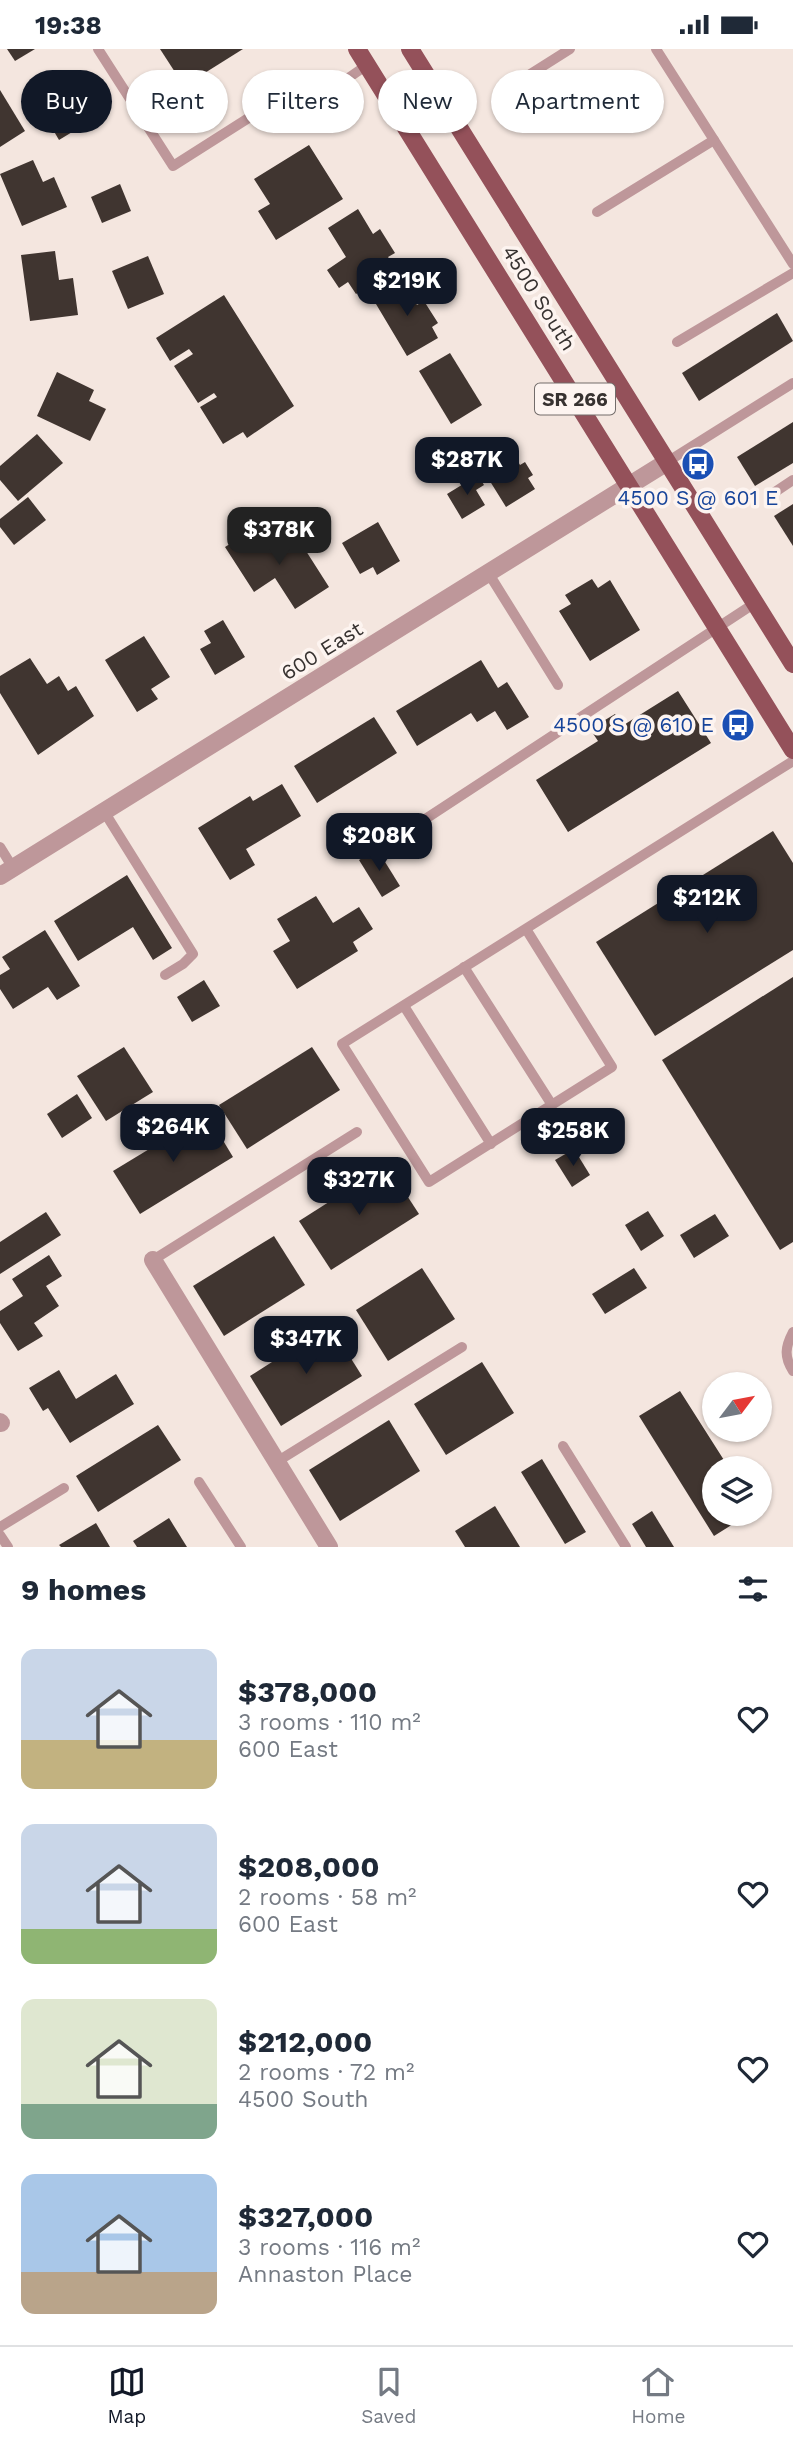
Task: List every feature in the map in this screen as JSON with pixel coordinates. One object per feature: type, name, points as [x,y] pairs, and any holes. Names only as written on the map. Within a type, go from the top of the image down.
[{"type":"main road","name":"4500 South","points":[[357,49],[793,750]]},
{"type":"main road","name":"4500 South","points":[[410,49],[793,664]]},
{"type":"street","name":"600 East","points":[[7,872],[667,462]]},
{"type":"street","points":[[153,1260],[329,1547]]},
{"type":"lane","points":[[98,49],[173,166],[269,105],[302,104],[331,90],[367,65]]},
{"type":"lane","points":[[536,70],[570,49]]},
{"type":"lane","points":[[656,49],[793,264]]},
{"type":"lane","points":[[597,212],[714,140]]},
{"type":"lane","points":[[677,342],[793,273]]},
{"type":"lane","points":[[667,462],[793,383]]},
{"type":"lane","points":[[775,492],[793,480]]},
{"type":"lane","points":[[489,574],[558,685]]},
{"type":"lane","points":[[404,833],[755,603]]},
{"type":"lane","points":[[526,929],[612,1067],[429,1182],[342,1044],[793,761]]},
{"type":"lane","points":[[105,813],[192,954],[183,964],[165,975]]},
{"type":"lane","points":[[0,847],[7,872]]},
{"type":"lane","points":[[464,967],[552,1105]]},
{"type":"lane","points":[[404,1006],[491,1143]]},
{"type":"lane","points":[[153,1260],[357,1132]]},
{"type":"lane","points":[[793,1332],[787,1343],[786,1360],[793,1371]]},
{"type":"lane","points":[[278,1461],[462,1347]]},
{"type":"lane","points":[[563,1446],[626,1547]]},
{"type":"lane","points":[[199,1482],[241,1547]]},
{"type":"lane","points":[[0,1527],[64,1487]]},
{"type":"lane","points":[[0,1535],[8,1547]]},
{"type":"building","points":[[7,49],[35,49],[15,61]]},
{"type":"building","points":[[160,49],[243,49],[210,70],[174,70]]},
{"type":"building","points":[[0,90],[21,124],[22,133],[0,147]]},
{"type":"building","points":[[55,133],[71,133],[59,140]]},
{"type":"building","points":[[309,145],[343,199],[276,240],[258,211],[270,204],[254,179]]},
{"type":"building","points":[[33,160],[43,182],[54,177],[67,207],[22,226],[0,174]]},
{"type":"building","points":[[120,184],[131,211],[102,223],[91,197]]},
{"type":"building","points":[[358,209],[373,234],[380,229],[395,253],[388,257],[396,268],[356,294],[348,282],[339,288],[327,270],[346,257],[328,228]]},
{"type":"building","points":[[55,251],[59,280],[73,278],[78,315],[30,321],[21,255]]},
{"type":"building","points":[[148,256],[164,294],[128,309],[112,271]]},
{"type":"building","points":[[403,281],[417,305],[424,301],[438,323],[432,327],[438,338],[407,356],[373,299]]},
{"type":"building","points":[[224,295],[294,406],[247,438],[243,432],[223,444],[200,407],[217,397],[214,393],[198,403],[174,366],[193,354],[189,349],[170,361],[156,338]]},
{"type":"building","points":[[777,313],[793,341],[699,401],[682,373]]},
{"type":"building","points":[[450,353],[482,405],[451,424],[419,371]]},
{"type":"building","points":[[57,372],[94,390],[89,401],[106,409],[90,441],[37,416]]},
{"type":"building","points":[[793,422],[793,463],[755,486],[737,457]]},
{"type":"building","points":[[37,434],[63,463],[18,501],[0,480],[0,466]]},
{"type":"building","points":[[512,452],[520,465],[525,462],[533,475],[528,478],[535,489],[506,507],[483,470]]},
{"type":"building","points":[[478,475],[484,485],[476,490],[485,505],[462,519],[447,494]]},
{"type":"building","points":[[28,497],[46,520],[14,545],[0,527],[0,519]]},
{"type":"building","points":[[793,504],[793,546],[774,516]]},
{"type":"building","points":[[378,522],[400,561],[377,575],[373,567],[360,574],[342,543]]},
{"type":"building","points":[[292,529],[329,587],[295,609],[275,578],[254,592],[225,547],[249,532],[260,549]]},
{"type":"building","points":[[592,579],[598,588],[610,580],[640,630],[590,661],[559,611],[571,604],[565,595]]},
{"type":"building","points":[[223,620],[245,657],[215,675],[200,649],[211,643],[204,631]]},
{"type":"building","points":[[144,636],[170,677],[151,689],[158,699],[137,712],[105,660]]},
{"type":"building","points":[[30,658],[47,684],[59,676],[68,691],[76,686],[94,716],[38,755],[0,693],[0,676]]},
{"type":"building","points":[[481,660],[498,688],[507,682],[529,717],[507,730],[495,711],[477,722],[471,713],[417,746],[396,711]]},
{"type":"building","points":[[678,691],[711,743],[568,832],[536,780],[598,741],[590,729],[615,714],[622,726]]},
{"type":"building","points":[[374,717],[397,753],[317,803],[294,766]]},
{"type":"building","points":[[282,784],[301,816],[246,849],[255,865],[230,880],[198,828],[250,796],[253,801]]},
{"type":"building","points":[[773,831],[793,863],[793,950],[655,1036],[596,942]]},
{"type":"building","points":[[377,849],[400,886],[382,897],[359,860]]},
{"type":"building","points":[[127,875],[172,948],[153,960],[133,927],[78,961],[54,921]]},
{"type":"building","points":[[316,896],[333,923],[359,907],[373,929],[353,942],[358,951],[297,989],[273,951],[290,941],[277,919]]},
{"type":"building","points":[[45,930],[80,986],[57,1000],[48,987],[13,1009],[0,989],[0,975],[10,969],[2,957]]},
{"type":"building","points":[[793,977],[793,1242],[780,1250],[662,1060]]},
{"type":"building","points":[[204,980],[220,1006],[192,1022],[177,997]]},
{"type":"building","points":[[124,1047],[153,1092],[106,1121],[77,1076]]},
{"type":"building","points":[[312,1047],[340,1090],[247,1149],[219,1105]]},
{"type":"building","points":[[77,1094],[92,1118],[62,1138],[47,1114]]},
{"type":"building","points":[[207,1114],[233,1157],[140,1214],[113,1171]]},
{"type":"building","points":[[574,1149],[590,1175],[572,1187],[555,1160]]},
{"type":"building","points":[[387,1165],[419,1214],[331,1270],[299,1221]]},
{"type":"building","points":[[648,1211],[664,1236],[641,1251],[625,1225]]},
{"type":"building","points":[[46,1212],[61,1235],[0,1274],[0,1242]]},
{"type":"building","points":[[715,1214],[729,1236],[694,1258],[680,1235]]},
{"type":"building","points":[[274,1236],[305,1285],[224,1336],[193,1286]]},
{"type":"building","points":[[49,1255],[62,1276],[46,1286],[59,1306],[34,1323],[43,1336],[18,1351],[0,1323],[0,1311],[23,1296],[12,1279]]},
{"type":"building","points":[[422,1268],[455,1319],[388,1361],[356,1310]]},
{"type":"building","points":[[634,1268],[647,1288],[605,1314],[592,1294]]},
{"type":"building","points":[[330,1325],[362,1376],[281,1426],[250,1376]]},
{"type":"building","points":[[482,1362],[514,1413],[446,1455],[414,1404]]},
{"type":"building","points":[[59,1370],[76,1399],[116,1374],[134,1404],[70,1443],[48,1408],[43,1411],[29,1388]]},
{"type":"building","points":[[680,1391],[702,1426],[702,1442],[712,1442],[721,1456],[702,1456],[702,1517],[639,1416]]},
{"type":"building","points":[[389,1420],[420,1471],[340,1521],[309,1470]]},
{"type":"building","points":[[158,1425],[181,1460],[98,1512],[76,1476]]},
{"type":"building","points":[[542,1459],[586,1532],[565,1544],[521,1472]]},
{"type":"building","points":[[495,1506],[520,1547],[465,1547],[455,1531]]},
{"type":"building","points":[[652,1511],[674,1547],[646,1547],[632,1524]]},
{"type":"building","points":[[169,1518],[187,1547],[137,1547],[133,1541]]},
{"type":"building","points":[[96,1523],[110,1547],[59,1545]]},
{"type":"building","points":[[708,1526],[730,1526],[714,1536]]},
{"type":"place","name":"4500 S @ 601 E","points":[[698,464]]},
{"type":"place","name":"4500 S @ 610 E","points":[[738,725]]}]
